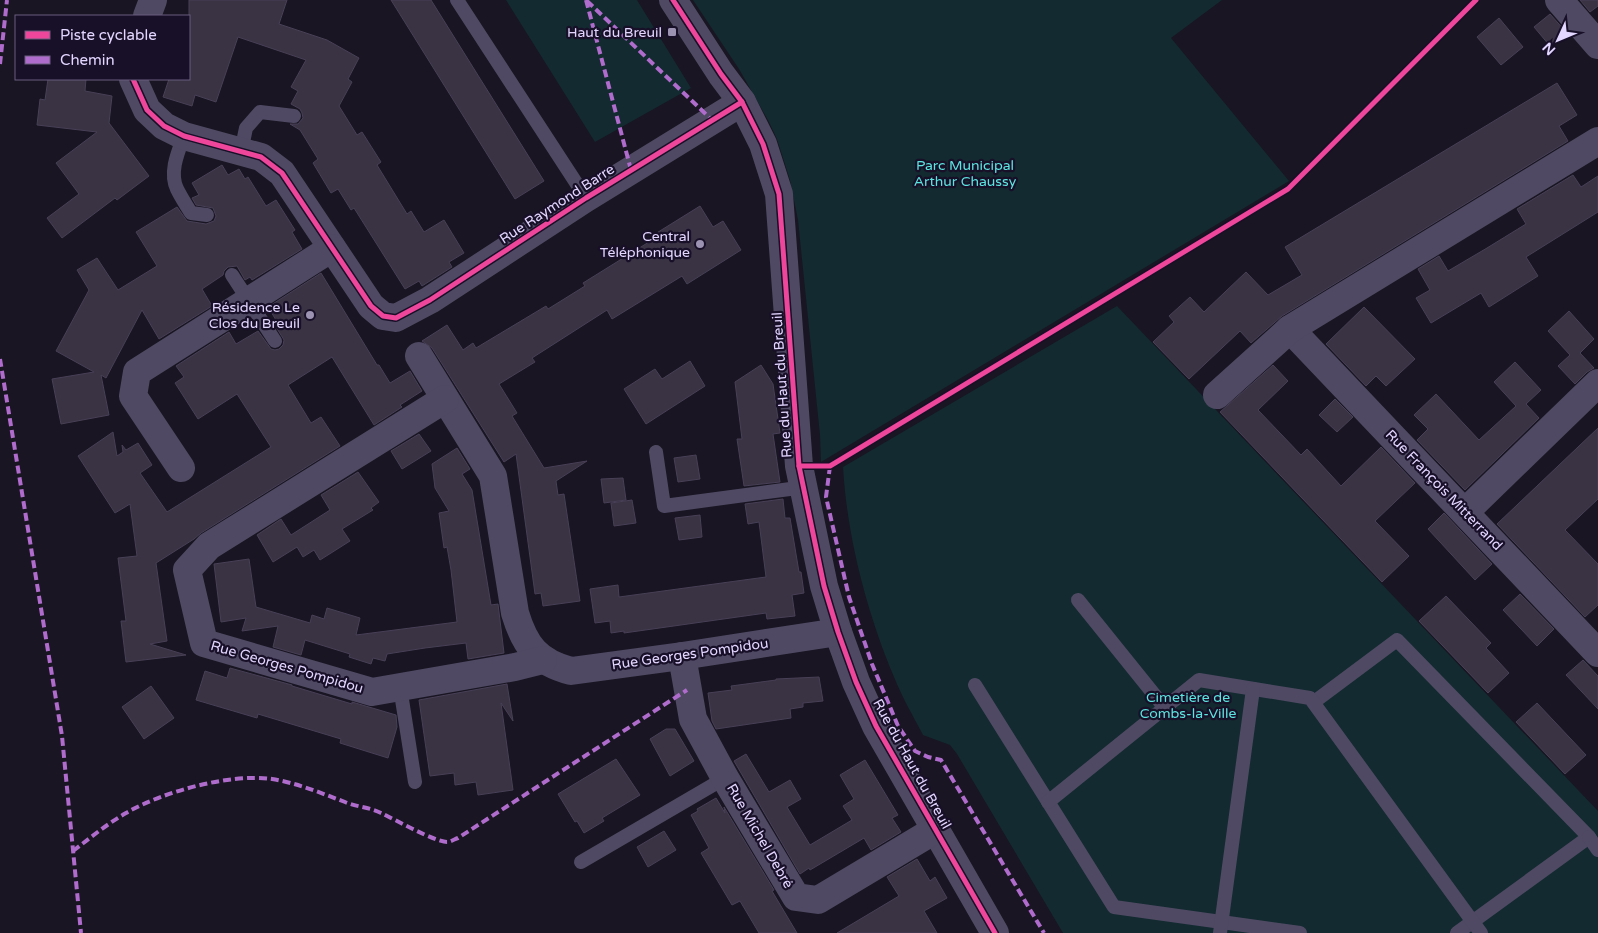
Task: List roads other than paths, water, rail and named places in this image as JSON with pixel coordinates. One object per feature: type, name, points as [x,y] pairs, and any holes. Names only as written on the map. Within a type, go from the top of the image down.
[{"type":"street","points":[[146,15],[153,0]]},
{"type":"street","name":"Rue du Haut du Breuil","points":[[673,0],[721,74],[742,102],[763,144],[779,194],[797,446],[813,538],[824,586],[838,632],[856,682],[876,726],[995,933]]},
{"type":"street","points":[[1559,0],[1598,45]]},
{"type":"street","points":[[133,80],[147,110],[164,126],[184,136],[261,157],[282,173],[332,248],[137,372],[133,396],[181,468]]},
{"type":"street","name":"Rue Raymond Barre","points":[[332,248],[371,306],[383,316],[396,318],[464,279],[586,198],[742,102]]},
{"type":"street","points":[[1217,395],[1290,329],[1598,141]]},
{"type":"street","name":"Rue François Mitterrand","points":[[1290,329],[1598,653]]},
{"type":"street","name":"Rue Georges Pompidou","points":[[419,356],[493,476],[515,613],[520,630],[542,660],[556,667],[571,671],[838,632]]},
{"type":"street","points":[[1465,512],[1598,383]]},
{"type":"street","name":"Rue Georges Pompidou","points":[[445,399],[209,546],[187,570],[204,644],[372,692],[515,667],[542,660]]},
{"type":"street","name":"Rue Michel Debré","points":[[682,656],[693,719],[725,778],[796,897],[818,900],[935,830]]},
{"type":"lane","points":[[456,0],[586,198]]},
{"type":"lane","points":[[241,152],[246,128],[260,112],[294,116]]},
{"type":"lane","points":[[184,136],[176,157],[174,173],[176,188],[191,213],[207,216]]},
{"type":"lane","points":[[232,275],[275,341]]},
{"type":"lane","points":[[656,452],[664,506],[804,488]]},
{"type":"lane","points":[[1078,600],[1165,708]]},
{"type":"lane","points":[[1314,702],[1396,640],[1589,838],[1598,850]]},
{"type":"lane","points":[[1048,802],[1199,680],[1310,698],[1477,927]]},
{"type":"lane","points":[[975,685],[1114,907],[1221,928],[1300,933]]},
{"type":"lane","points":[[400,687],[415,782]]},
{"type":"lane","points":[[1221,928],[1253,689]]},
{"type":"lane","points":[[581,862],[725,778]]},
{"type":"lane","points":[[1457,933],[1477,927],[1589,838]]},
{"type":"place","name":"Haut du Breuil","points":[[672,32]]},
{"type":"place","name":"Central Téléphonique","points":[[700,244]]},
{"type":"place","name":"Résidence Le Clos du Breuil","points":[[310,315]]},
{"type":"park label","name":"Parc Municipal Arthur Chaussy","points":[[965,174]]},
{"type":"park label","name":"Cimetière de Combs-la-Ville","points":[[1188,706]]}]
